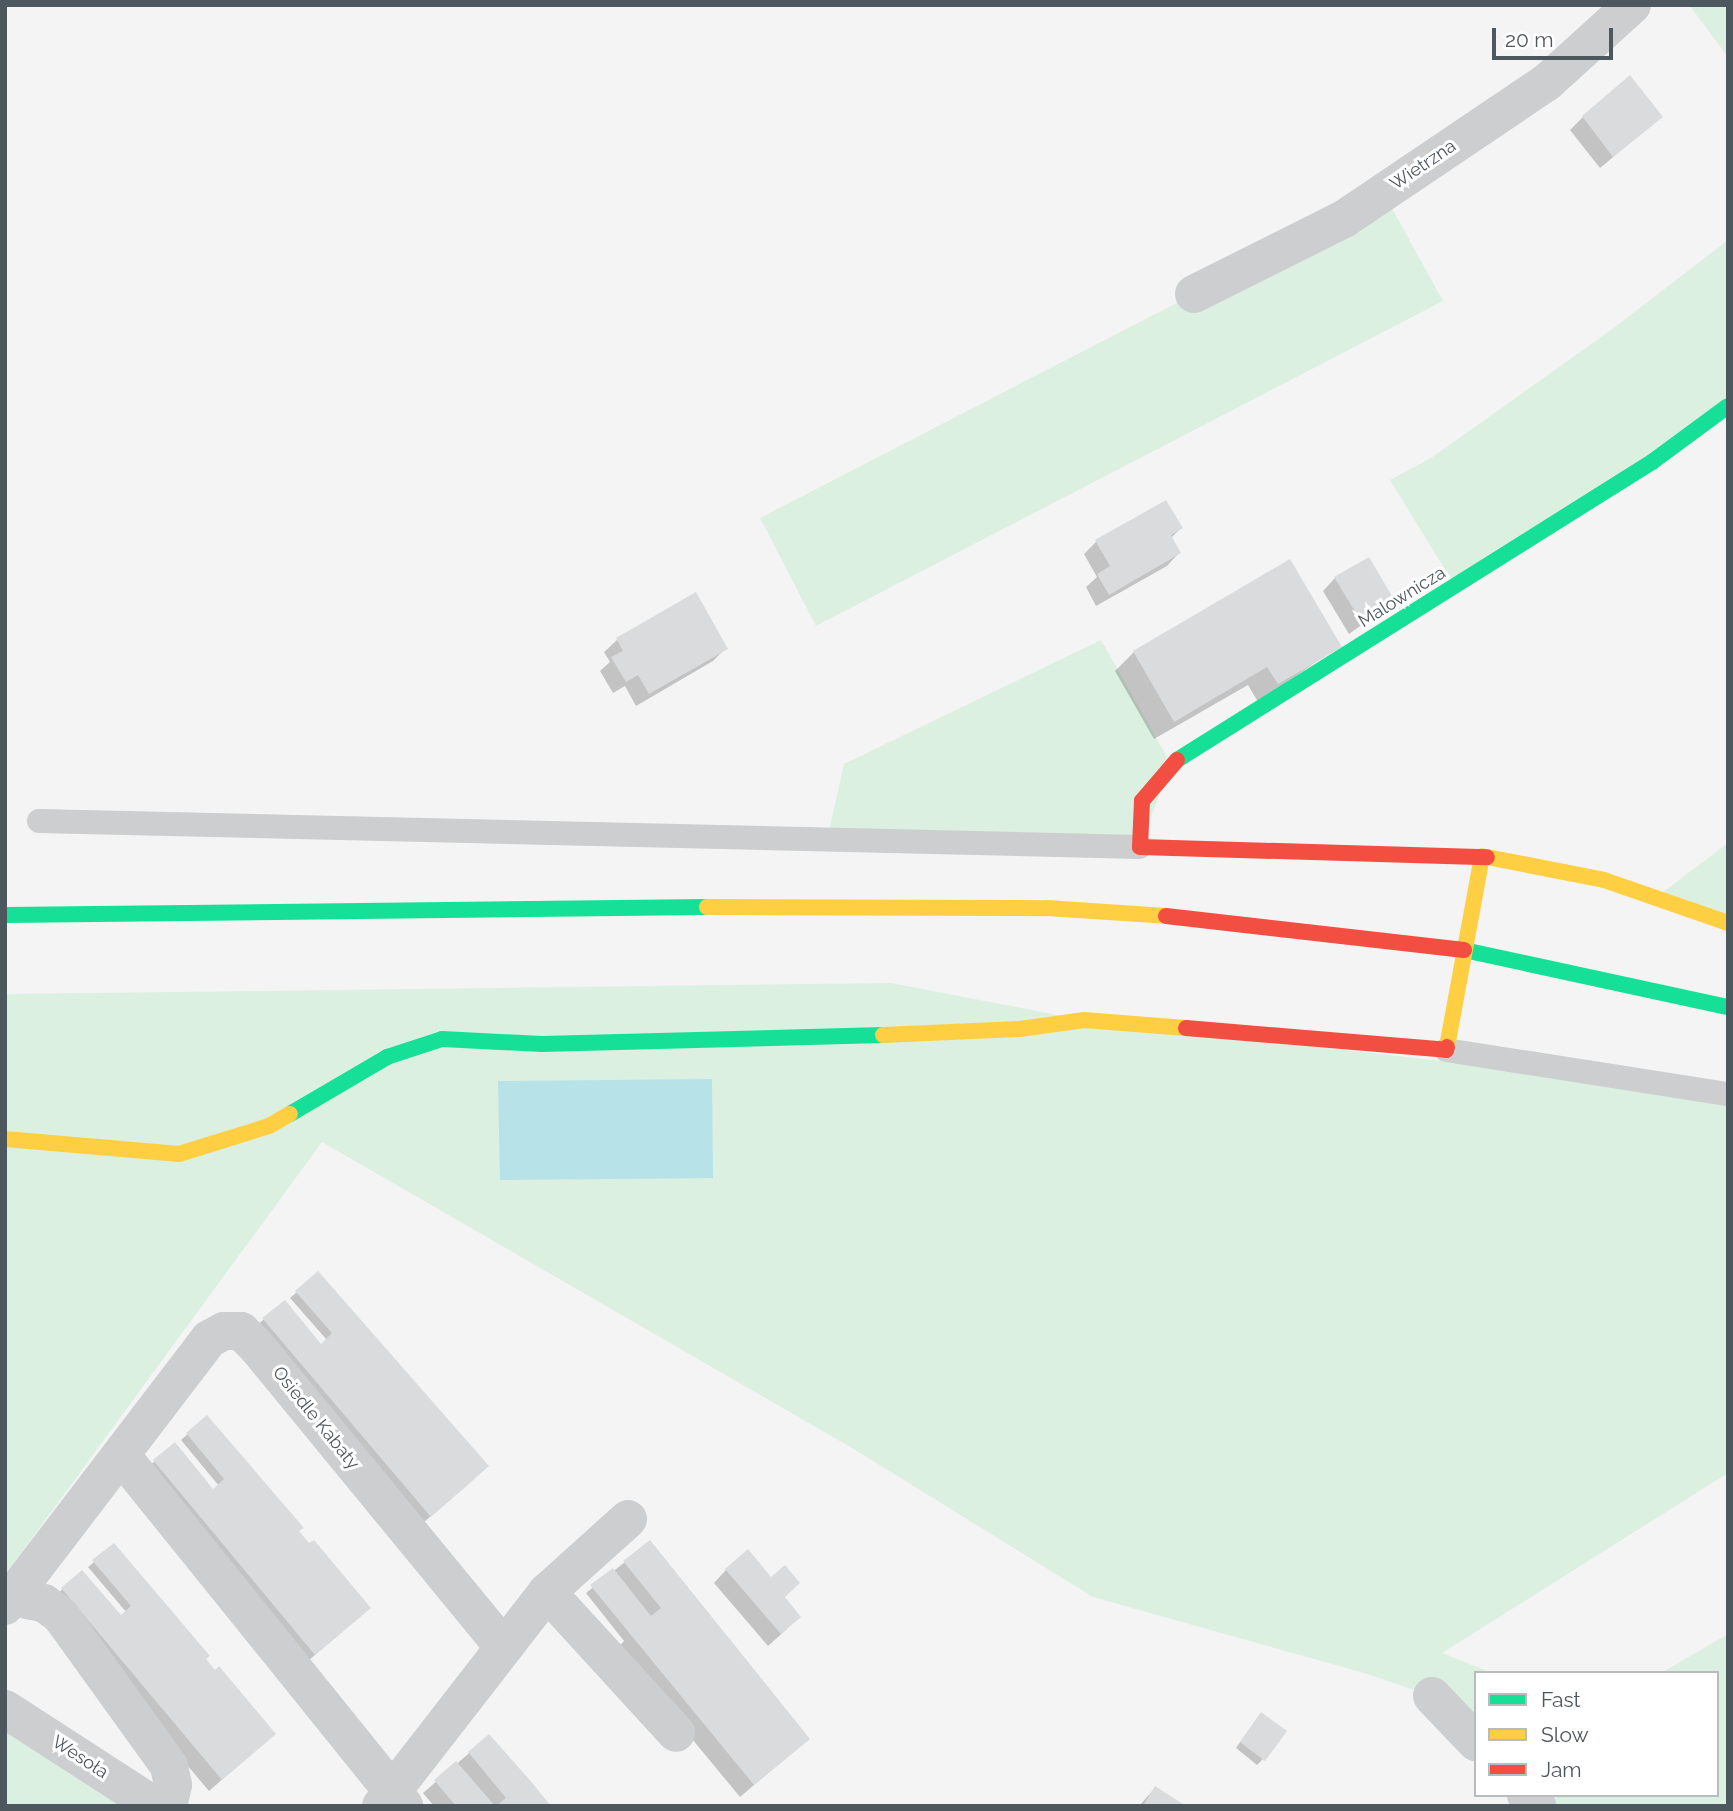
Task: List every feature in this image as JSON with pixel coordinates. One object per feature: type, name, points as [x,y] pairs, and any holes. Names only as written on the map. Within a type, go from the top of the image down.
[{"type":"main road","name":"Malownicza","points":[[1140,847],[1142,801],[1171,764],[1652,462],[1728,406]]},
{"type":"main road","points":[[1140,847],[1482,856],[1604,880],[1728,923]]},
{"type":"main road","points":[[5,1139],[179,1154],[269,1126],[387,1057],[442,1040],[542,1044],[777,1040],[1020,1030],[1084,1020],[1446,1050],[1482,856]]},
{"type":"main road","points":[[5,915],[866,905],[1048,908],[1217,920],[1464,950],[1728,1007]]},
{"type":"street","name":"Wietrzna","points":[[1194,294],[1343,219],[1546,83],[1632,5]]},
{"type":"street","name":"Osiedle Kabaty","points":[[9,1601],[209,1339],[224,1331],[241,1332],[257,1347],[503,1646]]},
{"type":"street","points":[[121,1455],[392,1801],[503,1646],[547,1592],[628,1519]]},
{"type":"street","points":[[547,1592],[676,1733]]},
{"type":"street","name":"Osiedle Kabaty","points":[[9,1601],[44,1603],[61,1616],[169,1766],[173,1786],[168,1806]]},
{"type":"street","points":[[1432,1696],[1474,1740]]},
{"type":"street","name":"Wesoła","points":[[5,1709],[155,1806]]},
{"type":"lane","points":[[39,821],[1140,847]]},
{"type":"lane","points":[[1446,1050],[1728,1094]]},
{"type":"green space","points":[[1689,5],[1728,5],[1728,57]]},
{"type":"green space","points":[[1383,192],[1443,301],[816,626],[760,518],[1194,294]]},
{"type":"green space","points":[[1728,240],[1728,406],[1455,586],[1390,480],[1431,458],[1611,330]]},
{"type":"green space","points":[[1101,640],[1171,764],[1140,847],[827,839],[844,764]]},
{"type":"green space","points":[[1728,843],[1728,923],[1655,898]]},
{"type":"green space","points":[[891,983],[1084,1020],[1728,1094],[1728,1473],[1442,1653],[1487,1671],[1474,1671],[1474,1740],[1432,1696],[1364,1673],[1093,1597],[852,1448],[322,1142],[5,1575],[5,994]]},
{"type":"green space","points":[[1728,1634],[1728,1806],[1537,1806],[1528,1797],[1719,1797],[1719,1671],[1664,1671]]},
{"type":"green space","points":[[5,1709],[155,1806],[5,1806]]},
{"type":"water","points":[[712,1079],[713,1178],[500,1180],[498,1081]]},
{"type":"building","points":[[1630,75],[1663,117],[1613,157],[1582,116]]},
{"type":"building","points":[[1166,500],[1183,528],[1171,535],[1181,553],[1109,595],[1097,574],[1110,566],[1095,540]]},
{"type":"building","points":[[1369,557],[1396,603],[1362,623],[1334,577]]},
{"type":"building","points":[[1290,559],[1342,647],[1278,684],[1267,667],[1174,722],[1133,651]]},
{"type":"building","points":[[696,592],[728,649],[649,694],[638,675],[626,682],[611,657],[623,651],[616,638]]},
{"type":"building","points":[[318,1271],[489,1466],[431,1517],[262,1318],[285,1300],[321,1344],[332,1333],[295,1291]]},
{"type":"building","points":[[207,1415],[304,1528],[299,1531],[309,1543],[314,1540],[371,1608],[315,1655],[153,1460],[175,1442],[213,1489],[224,1479],[186,1433]]},
{"type":"building","points":[[650,1540],[810,1739],[754,1785],[590,1585],[613,1568],[651,1616],[661,1608],[623,1561]]},
{"type":"building","points":[[114,1543],[210,1656],[206,1659],[215,1670],[219,1666],[276,1734],[222,1780],[61,1588],[82,1570],[121,1615],[131,1606],[92,1560]]},
{"type":"building","points":[[748,1549],[771,1577],[785,1565],[800,1583],[785,1597],[801,1617],[781,1634],[725,1569]]},
{"type":"building","points":[[1261,1712],[1287,1731],[1265,1761],[1240,1742]]},
{"type":"building","points":[[489,1734],[551,1806],[496,1806],[506,1798],[468,1752]]},
{"type":"building","points":[[456,1761],[495,1806],[456,1806],[434,1780]]},
{"type":"building","points":[[1155,1786],[1186,1806],[1143,1806]]},
{"type":"traffic: fast","points":[[1177,760],[1652,462],[1728,406]]},
{"type":"traffic: fast","points":[[5,915],[707,907]]},
{"type":"traffic: fast","points":[[1464,950],[1728,1007]]},
{"type":"traffic: fast","points":[[290,1114],[387,1057],[442,1039],[542,1044],[883,1035]]},
{"type":"traffic: slow","points":[[1447,1047],[1482,856]]},
{"type":"traffic: slow","points":[[1487,857],[1604,880],[1728,923]]},
{"type":"traffic: slow","points":[[707,907],[1047,908],[1166,916]]},
{"type":"traffic: slow","points":[[883,1035],[1020,1029],[1084,1020],[1186,1028]]},
{"type":"traffic: slow","points":[[5,1139],[179,1154],[269,1126],[290,1114]]},
{"type":"traffic: jam","points":[[1177,760],[1142,801],[1140,847],[1487,857]]},
{"type":"traffic: jam","points":[[1166,916],[1464,950]]},
{"type":"traffic: jam","points":[[1186,1028],[1446,1050],[1447,1047]]}]
